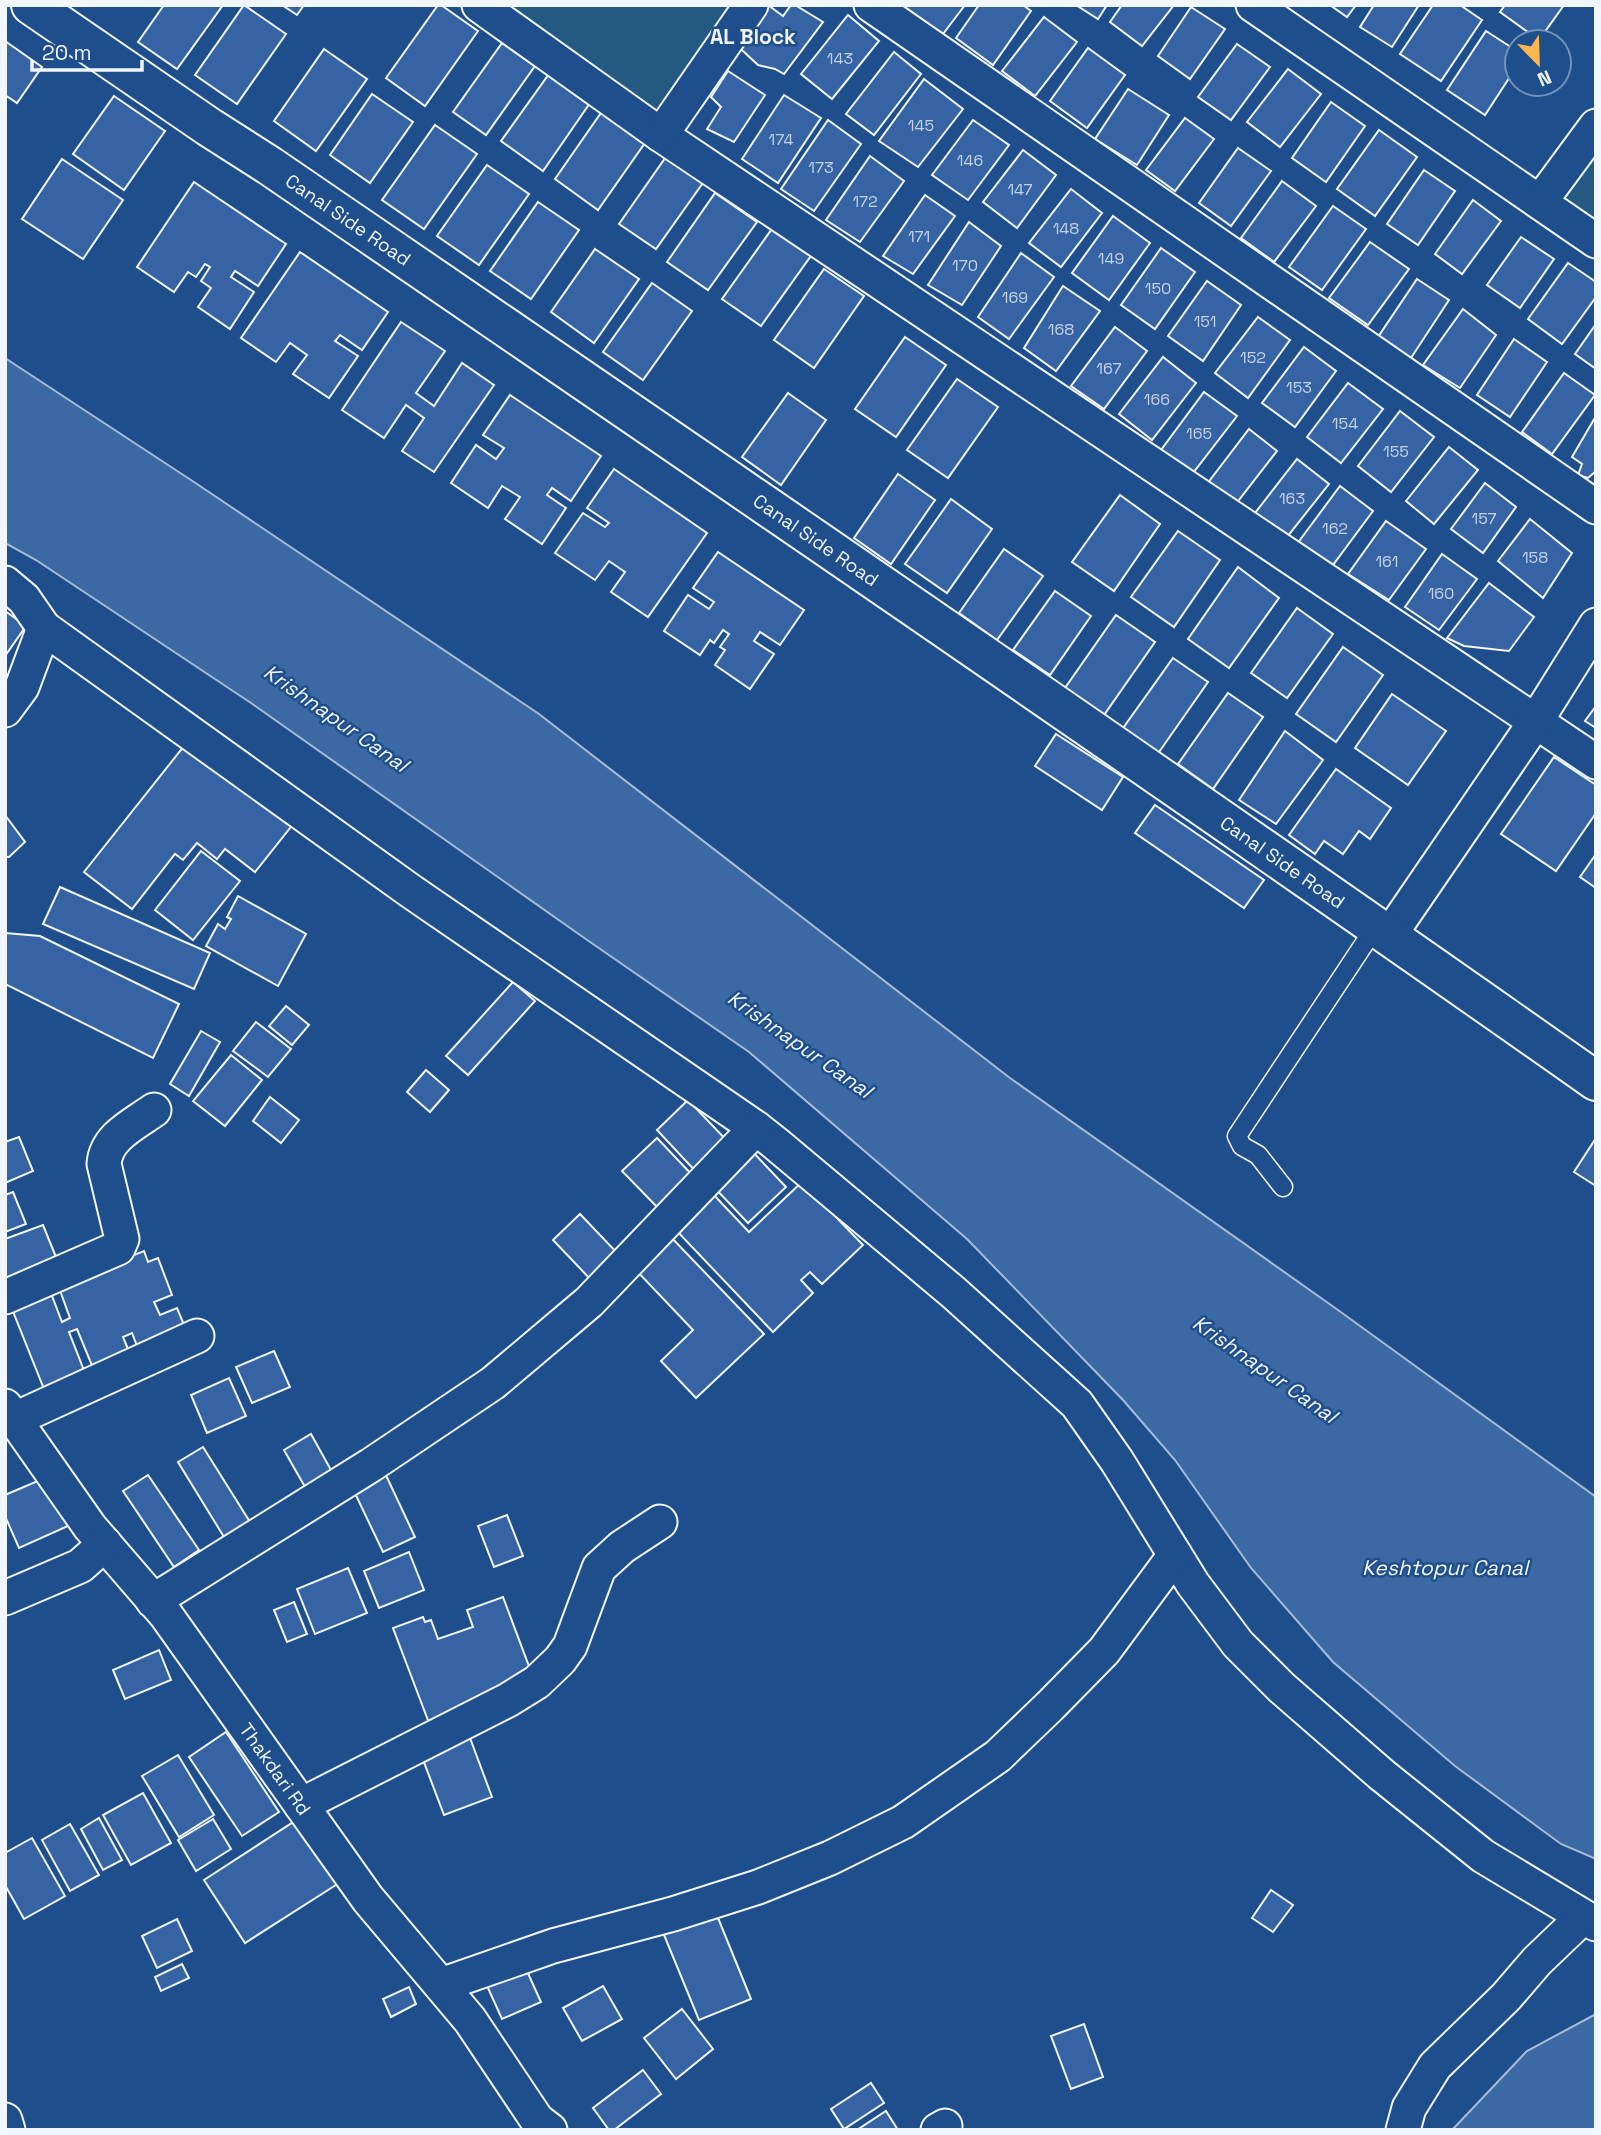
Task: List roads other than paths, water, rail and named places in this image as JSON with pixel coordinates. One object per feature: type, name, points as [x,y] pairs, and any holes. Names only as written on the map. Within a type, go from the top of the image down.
[{"type":"street","name":"Canal Side Road","points":[[30,5],[694,456],[1596,1081]]},
{"type":"street","points":[[479,5],[661,135],[1596,762]]},
{"type":"street","points":[[661,135],[751,5]]},
{"type":"street","points":[[871,5],[1596,507]]},
{"type":"street","points":[[1253,5],[1596,240]]},
{"type":"street","points":[[1540,202],[1596,126]]},
{"type":"street","points":[[5,583],[24,599],[44,628],[412,892],[756,1128],[953,1292],[1077,1404],[1117,1461],[1193,1584],[1238,1644],[1282,1688],[1382,1775],[1483,1856],[1590,1920],[1537,1961],[1506,1997],[1435,2066],[1409,2108],[1403,2130]]},
{"type":"street","points":[[1382,931],[1536,721],[1596,625]]},
{"type":"street","points":[[5,710],[22,687],[44,628]]},
{"type":"street","points":[[5,1297],[118,1248],[122,1239],[104,1164],[105,1152],[109,1143],[154,1110]]},
{"type":"street","points":[[153,1601],[302,1509],[493,1383],[589,1302],[756,1128]]},
{"type":"street","points":[[10,1413],[197,1336]]},
{"type":"street","name":"Thakdari Rd","points":[[10,1413],[90,1527],[153,1601],[368,1899],[470,2020],[537,2120],[550,2130]]},
{"type":"street","points":[[301,1805],[508,1700],[537,1682],[570,1646],[599,1568],[622,1546],[660,1522]]},
{"type":"street","points":[[5,1598],[80,1566],[105,1544]]},
{"type":"street","points":[[441,1985],[553,1946],[673,1914],[758,1887],[830,1858],[903,1822],[998,1756],[1049,1706],[1104,1651],[1175,1555]]},
{"type":"street","points":[[5,2120],[8,2130]]},
{"type":"lane","points":[[1283,1186],[1258,1154],[1242,1146],[1237,1136],[1382,931]]},
{"type":"lane","points":[[1041,1370],[1105,1416]]},
{"type":"water","name":"Keshtopur Canal","points":[[5,358],[539,714],[1010,1078],[1596,1497],[1596,1859],[1561,1844],[1455,1766],[1333,1662],[1251,1568],[1175,1460],[1123,1400],[967,1239],[749,1052],[251,703],[36,560],[5,543]]},
{"type":"water","points":[[1596,2014],[1596,2130],[1452,2130],[1527,2051]]},
{"type":"district","name":"AL Block","points":[[753,36]]},
{"type":"water label","name":"Krishnapur Canal","points":[[336,718]]},
{"type":"water label","name":"Krishnapur Canal","points":[[800,1044]]},
{"type":"water label","name":"Krishnapur Canal","points":[[1265,1369]]}]
